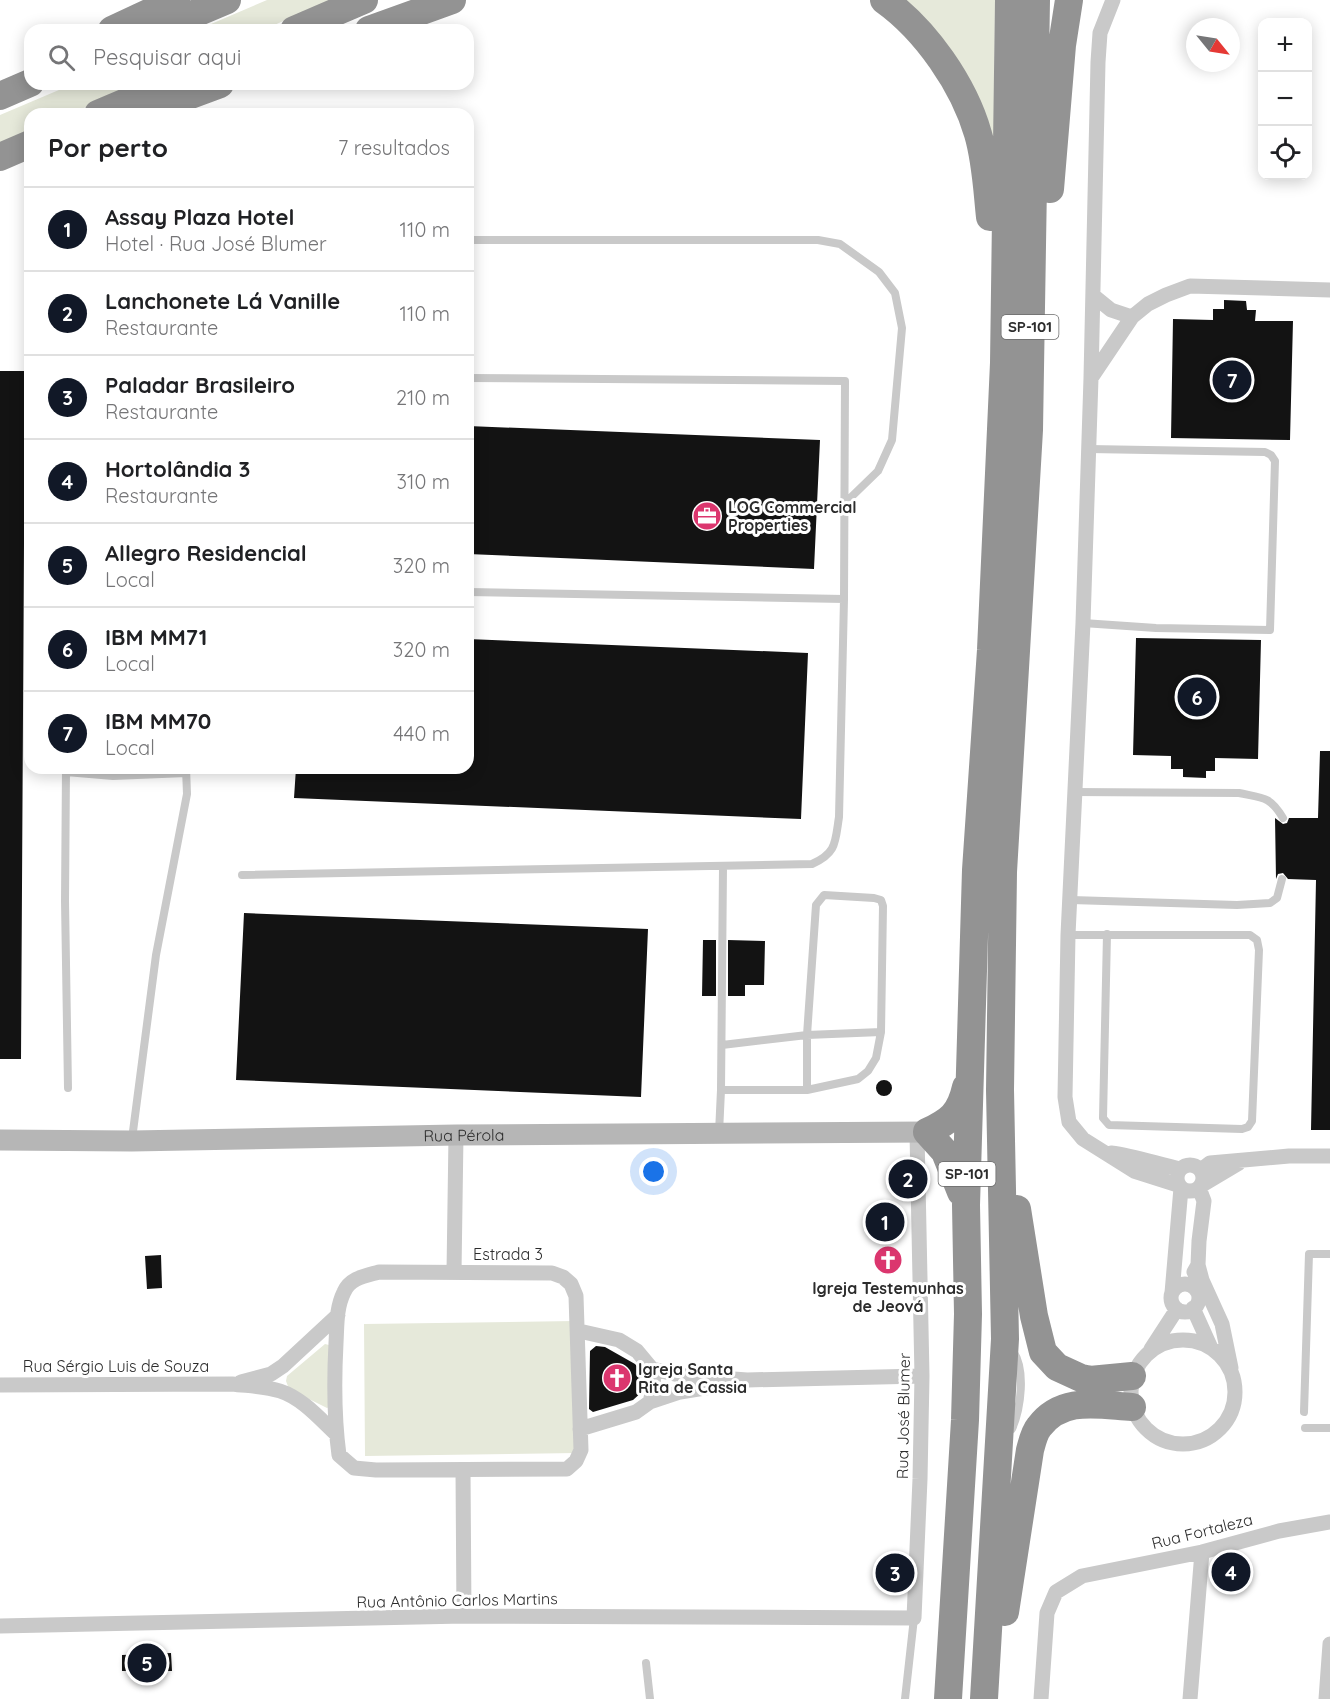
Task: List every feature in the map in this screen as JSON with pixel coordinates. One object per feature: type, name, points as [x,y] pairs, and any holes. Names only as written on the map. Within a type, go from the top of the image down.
[{"type":"highway","points":[[125,24],[176,0]]},
{"type":"highway","points":[[170,24],[227,0]]},
{"type":"highway","points":[[308,24],[364,0]]},
{"type":"highway","points":[[386,24],[452,0]]},
{"type":"highway","points":[[884,0],[898,10],[937,53],[965,103],[978,133],[985,166],[1004,363]]},
{"type":"highway","name":"SP-101","points":[[948,1699],[965,1420],[968,1314],[966,1205],[976,870],[990,650],[1004,363],[1009,0]]},
{"type":"highway","name":"SP-101","points":[[986,1699],[1005,1339],[1000,1089],[1003,872],[1029,430],[1036,0]]},
{"type":"highway","points":[[1029,430],[1062,45],[1069,0]]},
{"type":"highway","points":[[0,96],[24,86]]},
{"type":"highway","points":[[112,108],[154,90]]},
{"type":"highway","points":[[155,108],[204,90]]},
{"type":"highway","points":[[0,157],[24,147]]},
{"type":"highway","points":[[966,1205],[945,1152],[922,1132],[954,1116],[966,1090],[969,1069]]},
{"type":"highway","points":[[1000,1089],[1034,1316],[1043,1352],[1058,1367],[1081,1378],[1090,1380],[1132,1376]]},
{"type":"highway","points":[[986,1699],[1007,1603],[1030,1450],[1037,1429],[1055,1411],[1073,1405],[1132,1407]]},
{"type":"street","points":[[1113,0],[1100,33],[1098,62],[1095,297],[1068,935],[1065,1097],[1069,1122],[1083,1139],[1134,1171],[1192,1192],[1201,1181],[1209,1163],[1326,1154]]},
{"type":"street","points":[[1091,378],[1132,317],[1148,304],[1190,286],[1330,290]]},
{"type":"street","points":[[1095,297],[1111,310],[1132,317]]},
{"type":"street","name":"Rua Pérola","points":[[0,1140],[132,1141],[456,1135],[922,1132]]},
{"type":"street","name":"Rua José Blumer","points":[[914,1618],[922,1376],[922,1132]]},
{"type":"street","points":[[454,1272],[456,1135]]},
{"type":"street","points":[[1105,1153],[1128,1155],[1180,1169]]},
{"type":"street","points":[[1198,1265],[1190,1278],[1198,1301],[1193,1308],[1185,1311],[1177,1309],[1172,1302],[1179,1186],[1177,1177],[1180,1169],[1193,1165],[1201,1181],[1204,1201],[1198,1265],[1202,1280],[1222,1324],[1232,1374],[1235,1390],[1233,1407],[1226,1422],[1214,1434],[1199,1442],[1182,1445],[1166,1442],[1151,1434],[1139,1422],[1132,1407],[1130,1390],[1132,1376],[1142,1360],[1166,1342],[1197,1341],[1211,1348],[1224,1359],[1232,1374]]},
{"type":"street","name":"Estrada 3","points":[[379,1272],[454,1272],[552,1273],[563,1277],[571,1284],[576,1296],[579,1331],[581,1450],[576,1461],[567,1469],[376,1470],[354,1468],[339,1455],[334,1377],[338,1315],[344,1291],[358,1277],[379,1272]]},
{"type":"street","points":[[1172,1293],[1182,1284],[1195,1288]]},
{"type":"street","points":[[1193,1308],[1211,1348]]},
{"type":"street","points":[[1149,1353],[1177,1309]]},
{"type":"street","name":"Rua Sérgio Luis de Souza","points":[[232,1384],[271,1374],[283,1366],[338,1315]]},
{"type":"street","points":[[579,1331],[619,1340],[629,1345],[652,1369],[655,1378],[650,1402]]},
{"type":"street","points":[[281,1391],[279,1380],[283,1366]]},
{"type":"street","points":[[652,1369],[700,1377],[747,1380],[922,1376]]},
{"type":"street","points":[[580,1429],[636,1412],[650,1402],[680,1392],[747,1380]]},
{"type":"street","name":"Rua Sérgio Luis de Souza","points":[[0,1385],[232,1384],[281,1391],[304,1405],[336,1434]]},
{"type":"street","points":[[463,1470],[464,1616]]},
{"type":"street","name":"Rua Fortaleza","points":[[1041,1699],[1047,1613],[1056,1592],[1082,1576],[1202,1552],[1279,1531],[1330,1521]]},
{"type":"street","points":[[1190,1699],[1202,1552]]},
{"type":"street","name":"Rua Antônio Carlos Martins","points":[[0,1626],[464,1616],[914,1618]]},
{"type":"street","points":[[1326,1699],[1330,1644]]},
{"type":"lane","points":[[474,240],[819,240],[840,244],[850,251],[879,272],[895,293],[902,328],[892,440],[878,471],[844,504]]},
{"type":"lane","points":[[242,875],[812,864],[827,858],[835,844],[839,817],[844,599],[845,381],[474,378]]},
{"type":"lane","points":[[1083,623],[1156,628],[1269,630],[1270,619],[1275,461],[1271,455],[1265,452],[1089,449]]},
{"type":"lane","points":[[474,592],[844,599]]},
{"type":"lane","points":[[66,774],[68,1088]]},
{"type":"lane","points":[[97,774],[113,776],[137,774]]},
{"type":"lane","points":[[132,1141],[156,955],[187,794],[186,774]]},
{"type":"lane","points":[[1073,792],[1239,793],[1265,798],[1275,804],[1283,818]]},
{"type":"lane","points":[[718,1134],[722,1046],[723,867]]},
{"type":"lane","points":[[1071,900],[1238,905],[1270,903],[1277,898],[1282,879]]},
{"type":"lane","points":[[721,1090],[807,1090],[858,1080],[868,1071],[876,1058],[881,1032],[883,906],[881,900],[824,895],[816,905],[807,1035],[807,1090]]},
{"type":"lane","points":[[1068,935],[1107,934],[1250,935],[1257,940],[1259,950],[1252,1121],[1248,1127],[1242,1129],[1108,1125],[1103,1118],[1107,934]]},
{"type":"lane","points":[[722,1046],[807,1035],[881,1032]]},
{"type":"lane","points":[[1304,1412],[1309,1254],[1330,1254]]},
{"type":"lane","points":[[1305,1428],[1330,1428]]},
{"type":"lane","name":"Rua José Blumer","points":[[905,1699],[914,1618]]},
{"type":"lane","points":[[646,1663],[650,1699]]},
{"type":"shaded area","points":[[267,0],[331,0],[277,24],[211,24]]},
{"type":"shaded area","points":[[896,0],[995,0],[994,158]]},
{"type":"shaded area","points":[[59,90],[125,90],[84,108],[24,108],[24,134],[0,144],[0,115]]},
{"type":"shaded area","points":[[575,1321],[577,1453],[365,1456],[364,1324]]},
{"type":"shaded area","points":[[325,1344],[329,1345],[329,1407],[327,1408],[289,1389],[286,1381],[287,1376]]},
{"type":"building","points":[[1224,300],[1246,301],[1247,310],[1256,310],[1255,321],[1293,321],[1290,440],[1171,438],[1173,319],[1213,320],[1213,309],[1224,309]]},
{"type":"building","points":[[0,371],[24,371],[21,1059],[0,1059]]},
{"type":"building","points":[[474,426],[820,440],[814,569],[474,554]]},
{"type":"building","points":[[1136,638],[1261,640],[1258,759],[1215,758],[1215,771],[1206,771],[1206,778],[1183,777],[1183,769],[1171,769],[1171,756],[1133,755]]},
{"type":"building","points":[[474,639],[808,653],[801,819],[294,798],[296,774],[474,774]]},
{"type":"building","points":[[1320,751],[1330,751],[1330,1130],[1311,1130],[1316,880],[1288,879],[1283,873],[1278,874],[1276,879],[1275,818],[1283,824],[1287,823],[1289,818],[1318,818]]},
{"type":"building","points":[[244,913],[648,929],[641,1097],[236,1080]]},
{"type":"building","points":[[703,940],[716,940],[716,996],[702,996]]},
{"type":"building","points":[[728,940],[765,941],[764,985],[745,985],[745,996],[728,996]]},
{"type":"building","points":[[884,1080],[890,1082],[892,1088],[890,1094],[884,1096],[878,1094],[876,1088],[878,1082]]},
{"type":"building","points":[[161,1255],[162,1288],[147,1289],[145,1256]]},
{"type":"building","name":"Igreja Santa Rita de Cassia","points":[[596,1346],[605,1347],[635,1364],[643,1373],[644,1385],[643,1391],[633,1400],[593,1412],[589,1409],[590,1351]]},
{"type":"building","points":[[171,1653],[172,1671],[122,1671],[122,1655]]},
{"type":"place","name":"IBM MM70","points":[[1232,380]]},
{"type":"place","name":"LOG Commercial Properties","points":[[707,516]]},
{"type":"place","name":"IBM MM71","points":[[1197,697]]},
{"type":"place","name":"Lanchonete Lá Vanille","points":[[908,1179]]},
{"type":"place","name":"Assay Plaza Hotel","points":[[885,1222]]},
{"type":"place","name":"Igreja Testemunhas de Jeová","points":[[888,1260]]},
{"type":"place","name":"Igreja Santa Rita de Cassia","points":[[617,1378]]},
{"type":"place","name":"Hortolândia 3","points":[[1231,1572]]},
{"type":"place","name":"Paladar Brasileiro","points":[[895,1573]]},
{"type":"place","name":"Allegro Residencial","points":[[147,1663]]}]
